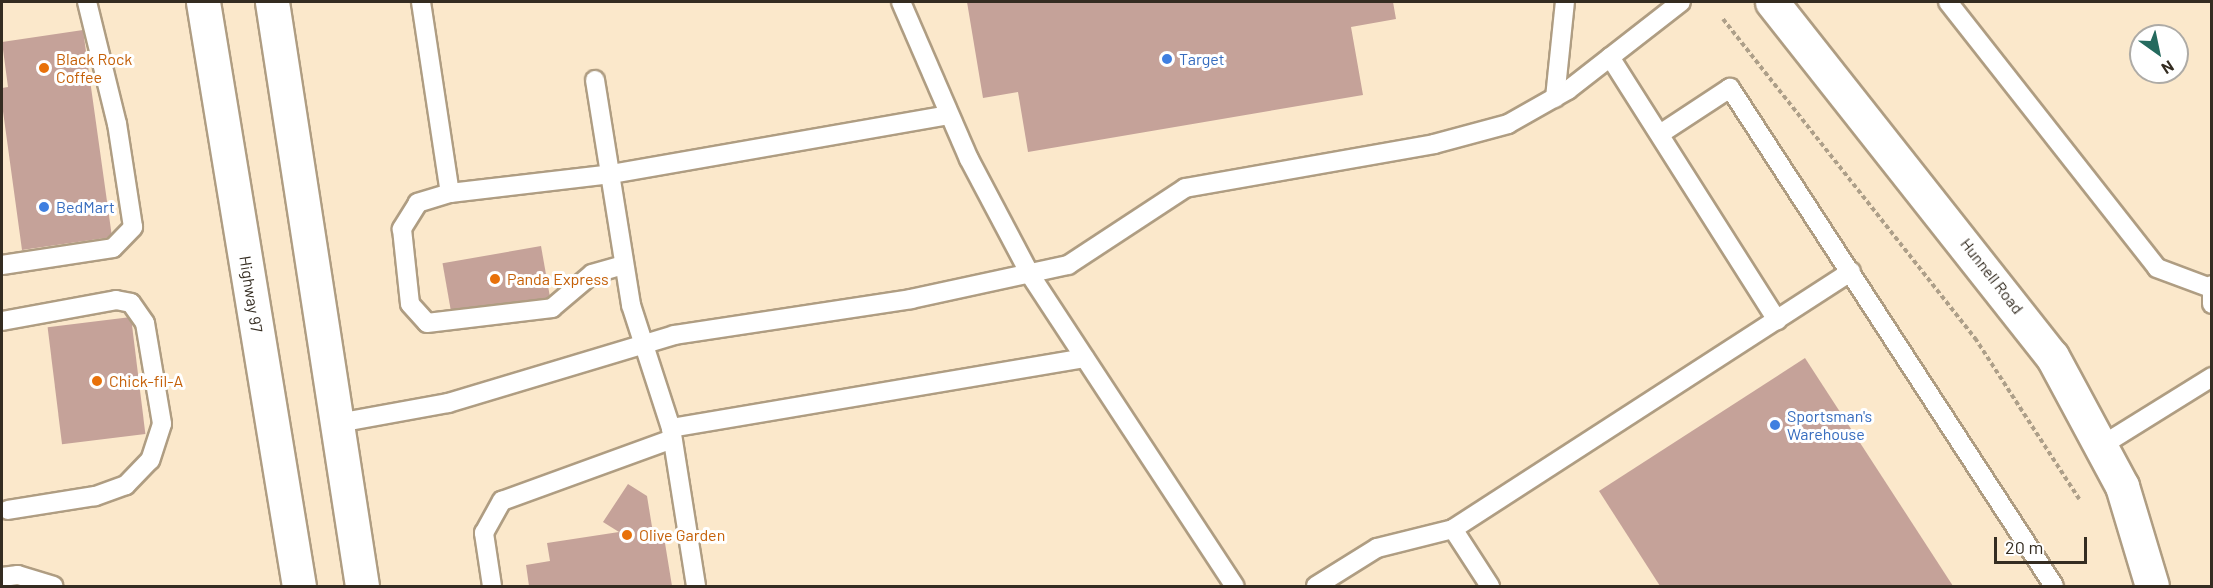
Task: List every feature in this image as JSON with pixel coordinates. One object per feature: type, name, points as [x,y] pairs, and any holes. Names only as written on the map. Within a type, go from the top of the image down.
[{"type":"main road","name":"Highway 97","points":[[203,2],[300,586]]},
{"type":"main road","points":[[272,2],[362,586]]},
{"type":"main road","name":"Hunnell Road","points":[[1772,2],[1996,278],[2052,356],[2122,486],[2152,586]]},
{"type":"lane","points":[[2,265],[113,248],[126,241],[133,227],[117,124],[87,2]]},
{"type":"lane","points":[[421,2],[450,193]]},
{"type":"lane","points":[[901,2],[948,115],[1031,276],[1235,586]]},
{"type":"lane","points":[[1555,98],[1565,2]]},
{"type":"lane","points":[[338,423],[448,402],[646,344],[1031,276],[1068,265],[1185,188],[1434,144],[1508,124],[1555,98],[1681,2]]},
{"type":"lane","points":[[1948,2],[2157,268],[2210,292]]},
{"type":"lane","points":[[1610,57],[1777,320]]},
{"type":"lane","points":[[595,80],[631,305],[646,344],[671,433],[696,586]]},
{"type":"lane","points":[[1660,134],[1730,88],[2054,586]]},
{"type":"lane","points":[[624,265],[592,274],[552,308],[427,323],[410,304],[402,229],[418,203],[450,193],[611,174],[948,115]]},
{"type":"lane","points":[[1316,586],[1377,548],[1453,529],[1851,273]]},
{"type":"lane","points":[[2,321],[116,300],[131,303],[145,323],[162,424],[150,460],[126,485],[95,496],[8,510]]},
{"type":"lane","points":[[492,586],[484,532],[502,501],[671,433],[1084,358]]},
{"type":"lane","points":[[2101,446],[2211,377]]},
{"type":"lane","points":[[1453,529],[1490,586]]},
{"type":"lane","points":[[2,577],[18,574],[53,586]]},
{"type":"path","points":[[1723,19],[1975,338],[2079,499]]},
{"type":"building","name":"Target","points":[[967,2],[1393,2],[1396,19],[1351,27],[1363,95],[1028,152],[1018,92],[983,98]]},
{"type":"building","points":[[83,30],[112,237],[22,250],[2,104],[2,88],[8,87],[2,42]]},
{"type":"building","name":"Panda Express","points":[[541,246],[550,299],[452,317],[443,263]]},
{"type":"building","name":"Chick-fil-A","points":[[131,317],[145,434],[62,444],[48,327]]},
{"type":"building","name":"Sportsman's Warehouse","points":[[1805,358],[1953,586],[1660,586],[1599,491]]},
{"type":"building","name":"Olive Garden","points":[[628,484],[647,496],[654,539],[664,537],[672,586],[529,586],[526,565],[550,561],[547,543],[619,532],[603,522]]},
{"type":"place","name":"Target","points":[[1167,59]]},
{"type":"place","name":"Black Rock Coffee","points":[[44,68]]},
{"type":"place","name":"BedMart","points":[[44,207]]},
{"type":"place","name":"Panda Express","points":[[495,279]]},
{"type":"place","name":"Chick-fil-A","points":[[97,381]]},
{"type":"place","name":"Sportsman's Warehouse","points":[[1775,425]]},
{"type":"place","name":"Olive Garden","points":[[627,535]]}]
